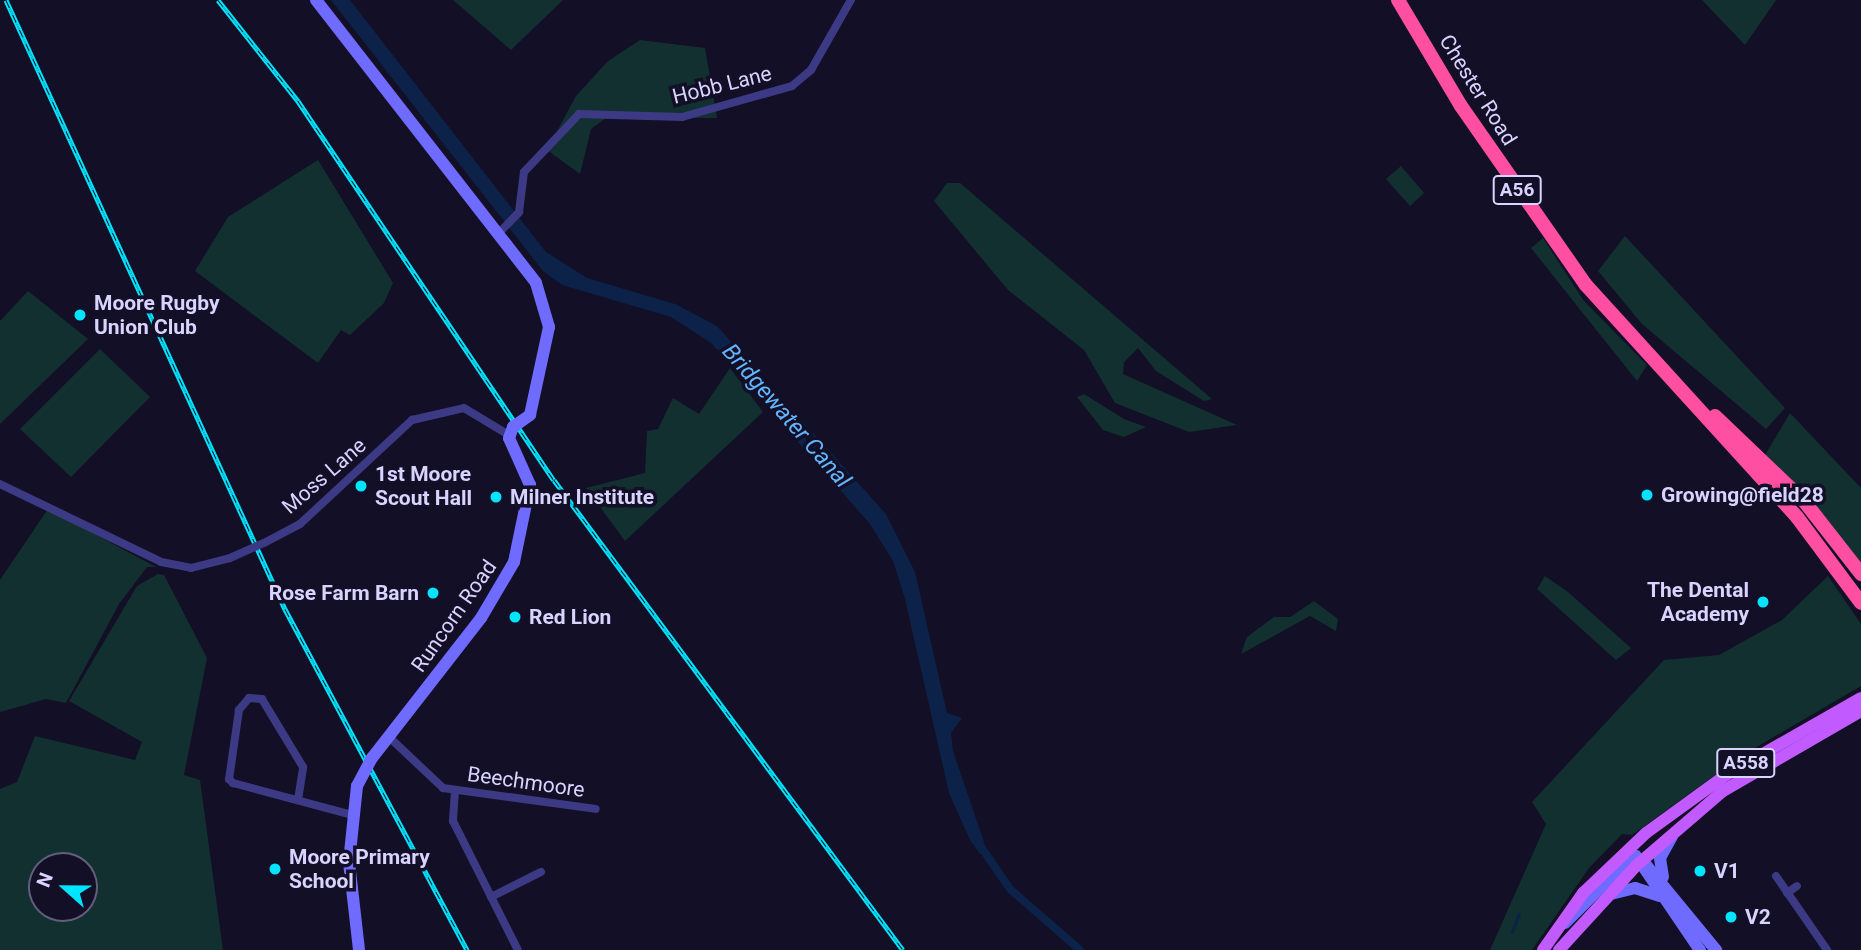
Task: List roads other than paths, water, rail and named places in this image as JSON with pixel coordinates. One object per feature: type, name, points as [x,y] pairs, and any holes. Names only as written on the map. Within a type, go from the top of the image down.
[{"type":"highway","name":"Chester Road","points":[[1398,0],[1529,208],[1584,284],[1797,517],[1861,603]]},
{"type":"highway","name":"Chester Road","points":[[1656,364],[1804,501],[1861,574]]},
{"type":"main road","name":"A558","points":[[1543,950],[1598,876],[1639,839],[1726,775],[1861,698]]},
{"type":"main road","name":"A558","points":[[1559,950],[1638,861],[1746,775],[1861,711]]},
{"type":"street","points":[[316,0],[501,231],[536,283],[549,327],[530,415],[511,431]]},
{"type":"street","name":"Hobb Lane","points":[[501,231],[516,217],[524,172],[579,114],[682,117],[792,86],[811,70],[851,0]]},
{"type":"street","name":"Moss Lane","points":[[0,484],[161,562],[191,568],[230,558],[300,524],[412,420],[464,408],[511,431]]},
{"type":"street","name":"Runcorn Road","points":[[359,950],[349,814],[357,786],[388,736],[481,618],[514,562],[530,485],[511,431]]},
{"type":"street","points":[[298,800],[303,766],[262,699],[249,698],[239,710],[229,779],[298,800],[349,814]]},
{"type":"street","name":"Beechmoore","points":[[388,736],[432,780],[456,791],[596,809]]},
{"type":"street","points":[[456,791],[453,821],[518,950]]},
{"type":"street","points":[[1666,882],[1660,858],[1674,832]]},
{"type":"street","points":[[1639,839],[1638,861],[1700,950]]},
{"type":"street","points":[[1638,861],[1666,882],[1716,950]]},
{"type":"street","points":[[1551,936],[1638,861]]},
{"type":"street","points":[[491,897],[541,873]]},
{"type":"street","points":[[1776,876],[1828,950]]},
{"type":"street","points":[[1787,893],[1797,886]]},
{"type":"street","points":[[1607,895],[1635,888],[1661,896]]},
{"type":"water","points":[[331,0],[350,0],[546,252],[587,278],[675,304],[717,326],[886,514],[915,572],[947,713],[962,718],[951,733],[953,751],[987,851],[980,854],[970,840],[949,793],[905,599],[893,561],[870,524],[711,343],[671,317],[562,285],[543,271]]},
{"type":"waterway","name":"Bridgewater Canal","points":[[979,844],[1010,889],[1080,950]]},
{"type":"waterway","points":[[1512,932],[1519,914]]},
{"type":"railway","points":[[6,0],[285,609],[467,950]]},
{"type":"railway","points":[[218,0],[298,101],[554,480],[903,950]]},
{"type":"place","name":"Moore Rugby Union Club","points":[[80,315]]},
{"type":"place","name":"1st Moore Scout Hall","points":[[361,486]]},
{"type":"place","name":"Growing@field28","points":[[1647,495]]},
{"type":"place","name":"Milner Institute","points":[[496,497]]},
{"type":"place","name":"Rose Farm Barn","points":[[433,593]]},
{"type":"place","name":"The Dental Academy","points":[[1763,602]]},
{"type":"place","name":"Red Lion","points":[[515,617]]},
{"type":"place","name":"Moore Primary School","points":[[275,869]]},
{"type":"place","name":"V1","points":[[1700,871]]},
{"type":"place","name":"V2","points":[[1731,917]]}]
